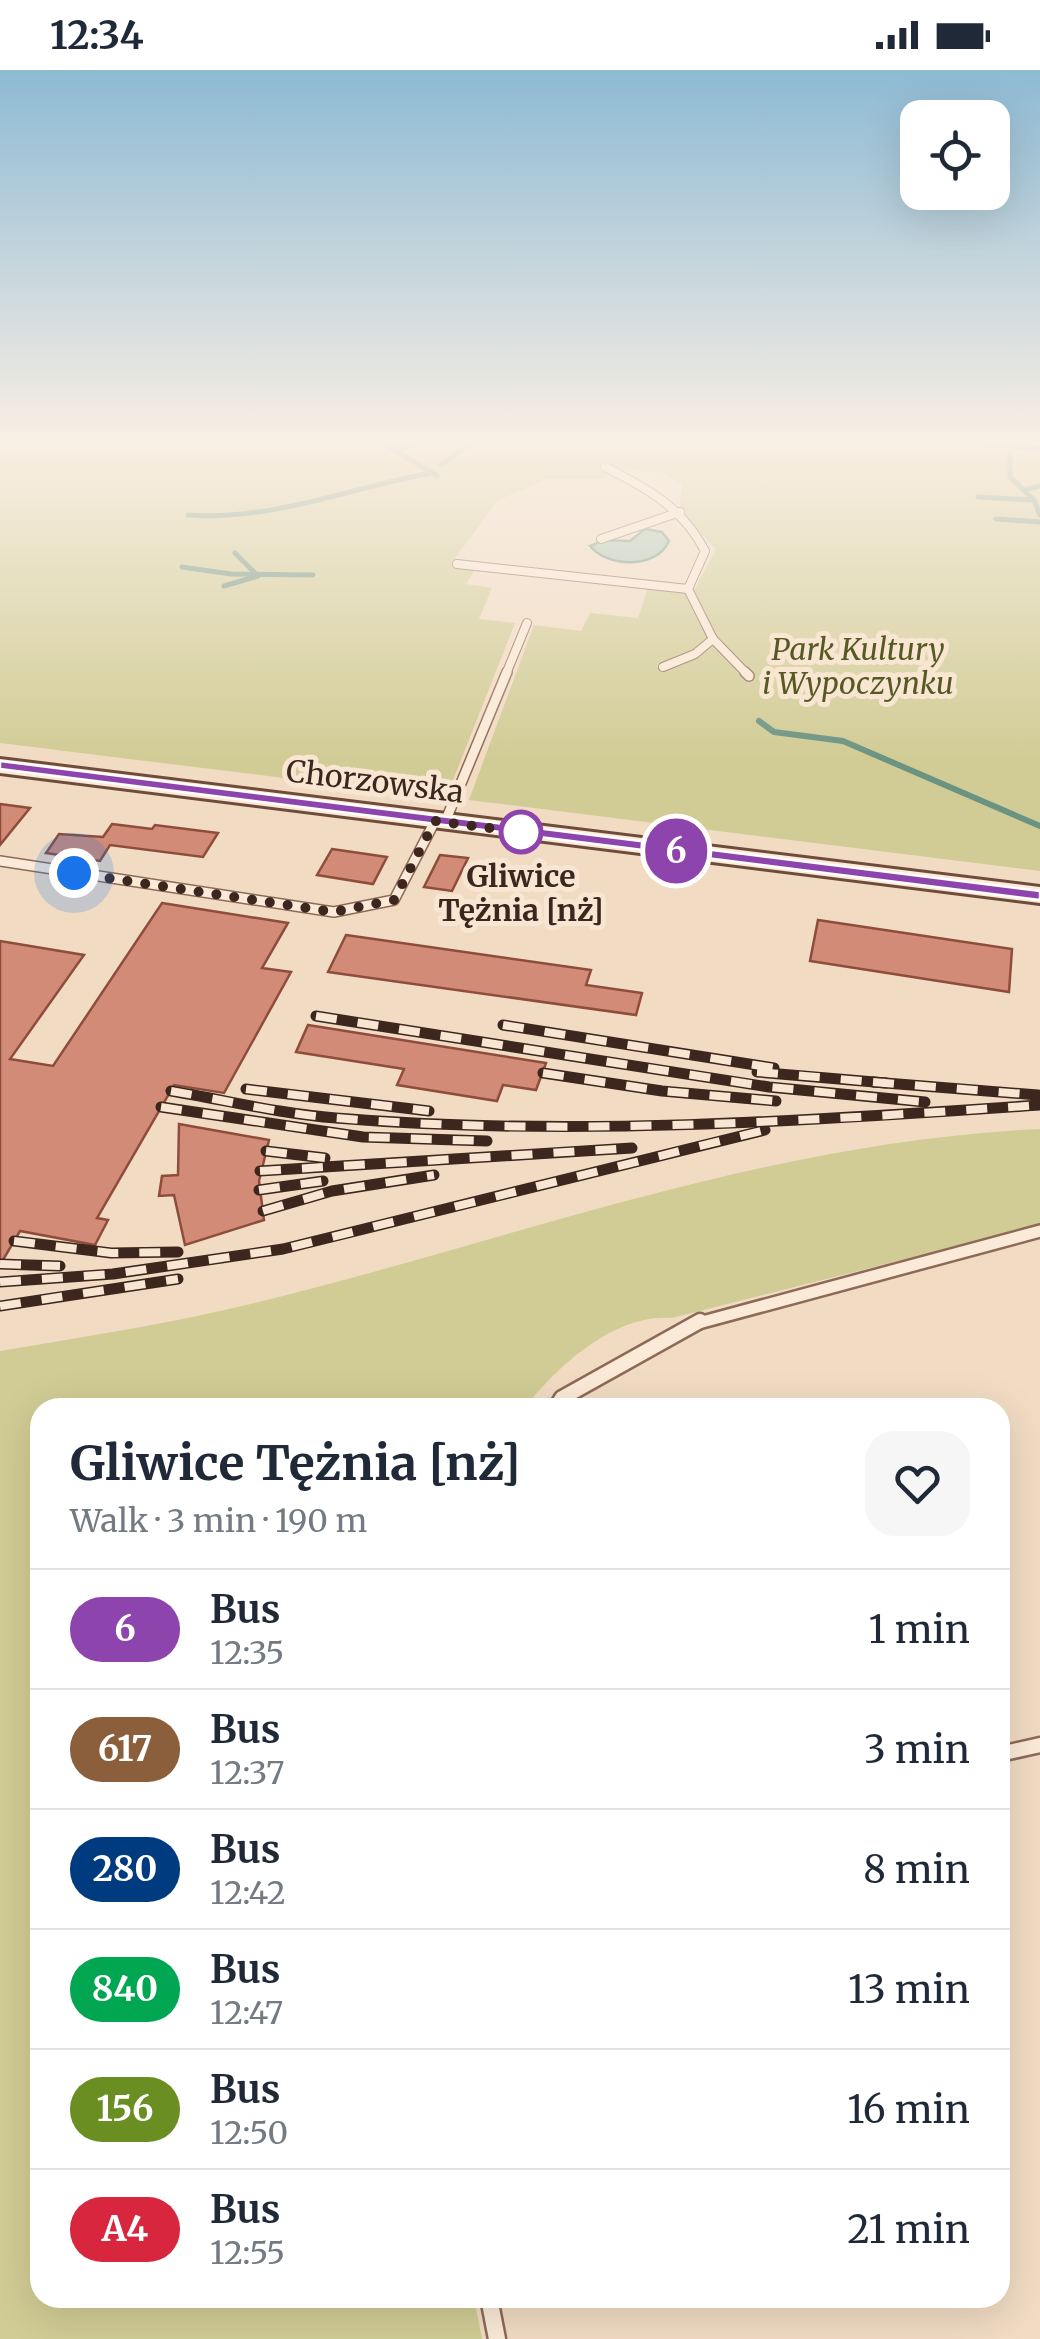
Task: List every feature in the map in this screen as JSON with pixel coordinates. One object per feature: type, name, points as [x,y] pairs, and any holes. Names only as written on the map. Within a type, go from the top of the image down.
[{"type":"main road","name":"Chorzowska","points":[[0,766],[1040,895]]},
{"type":"lane","points":[[688,589],[703,548]]},
{"type":"lane","points":[[456,564],[688,589]]},
{"type":"lane","points":[[688,589],[713,639],[749,676]]},
{"type":"lane","points":[[0,862],[334,912],[394,900],[440,822],[527,622]]},
{"type":"lane","points":[[663,667],[695,654],[713,639]]},
{"type":"lane","points":[[562,1398],[704,1319],[1040,1231]]},
{"type":"lane","points":[[1010,1752],[1040,1745]]},
{"type":"lane","points":[[491,2308],[497,2339]]},
{"type":"green space","points":[[0,548],[463,548],[451,564],[475,569],[466,584],[492,588],[479,619],[515,623],[446,798],[0,743]]},
{"type":"green space","name":"Park Kultury i Wypoczynku","points":[[1040,548],[1040,871],[469,800],[534,625],[581,631],[590,613],[638,618],[649,585],[695,589],[716,549]]},
{"type":"green space","points":[[1040,1129],[1040,1225],[672,1318],[630,1324],[571,1359],[533,1398],[30,1398],[30,2308],[476,2308],[482,2339],[0,2339],[0,1351],[168,1322],[267,1300],[649,1195],[841,1152],[939,1137]]},
{"type":"shaded area","points":[[592,548],[664,548],[654,557],[632,562]]},
{"type":"building","points":[[0,804],[30,808],[0,845]]},
{"type":"building","points":[[112,824],[218,833],[203,857],[110,845],[100,861],[46,853],[59,834],[103,837]]},
{"type":"building","points":[[332,849],[387,857],[373,884],[317,875]]},
{"type":"building","points":[[440,855],[468,858],[452,891],[424,887]]},
{"type":"building","points":[[162,903],[288,923],[262,968],[291,972],[224,1093],[174,1085],[97,1218],[108,1220],[95,1245],[20,1231],[0,1265],[0,941],[84,955],[10,1059],[53,1066]]},
{"type":"building","points":[[818,920],[1012,949],[1009,992],[810,961]]},
{"type":"building","points":[[346,935],[591,970],[586,985],[642,993],[636,1015],[328,972]]},
{"type":"building","points":[[308,1025],[546,1063],[536,1090],[503,1085],[497,1101],[397,1085],[404,1069],[296,1052]]},
{"type":"building","points":[[179,1124],[269,1140],[259,1181],[264,1220],[185,1245],[174,1195],[159,1196],[162,1176],[178,1175]]},
{"type":"waterway","points":[[235,553],[256,574]]},
{"type":"waterway","points":[[182,567],[231,574],[313,575]]},
{"type":"waterway","points":[[224,586],[258,576]]},
{"type":"waterway","points":[[759,721],[774,732],[843,741],[1040,826]]},
{"type":"railway","points":[[316,1016],[769,1087],[925,1102]]},
{"type":"railway","points":[[503,1025],[774,1068]]},
{"type":"railway","points":[[757,1072],[886,1083]]},
{"type":"railway","points":[[543,1073],[662,1091],[776,1101]]},
{"type":"railway","points":[[873,1082],[1038,1095]]},
{"type":"railway","points":[[246,1089],[429,1111]]},
{"type":"railway","points":[[171,1091],[315,1116],[512,1126],[688,1125],[1040,1105]]},
{"type":"railway","points":[[161,1107],[363,1137],[487,1141]]},
{"type":"railway","points":[[0,1282],[113,1274],[283,1249],[765,1130]]},
{"type":"railway","points":[[260,1171],[632,1148]]},
{"type":"railway","points":[[266,1151],[325,1158]]},
{"type":"railway","points":[[263,1211],[332,1191],[434,1175]]},
{"type":"railway","points":[[259,1190],[323,1181]]},
{"type":"railway","points":[[14,1241],[111,1253],[178,1252]]},
{"type":"railway","points":[[0,1264],[60,1266]]},
{"type":"railway","points":[[0,1306],[178,1279]]},
{"type":"bus line","name":"6","points":[[0,766],[1040,895]]},
{"type":"place","name":"Gliwice Tężnia [nż]","points":[[521,832]]},
{"type":"route","points":[[74,873],[334,912],[394,900],[435,821],[521,832]]}]
